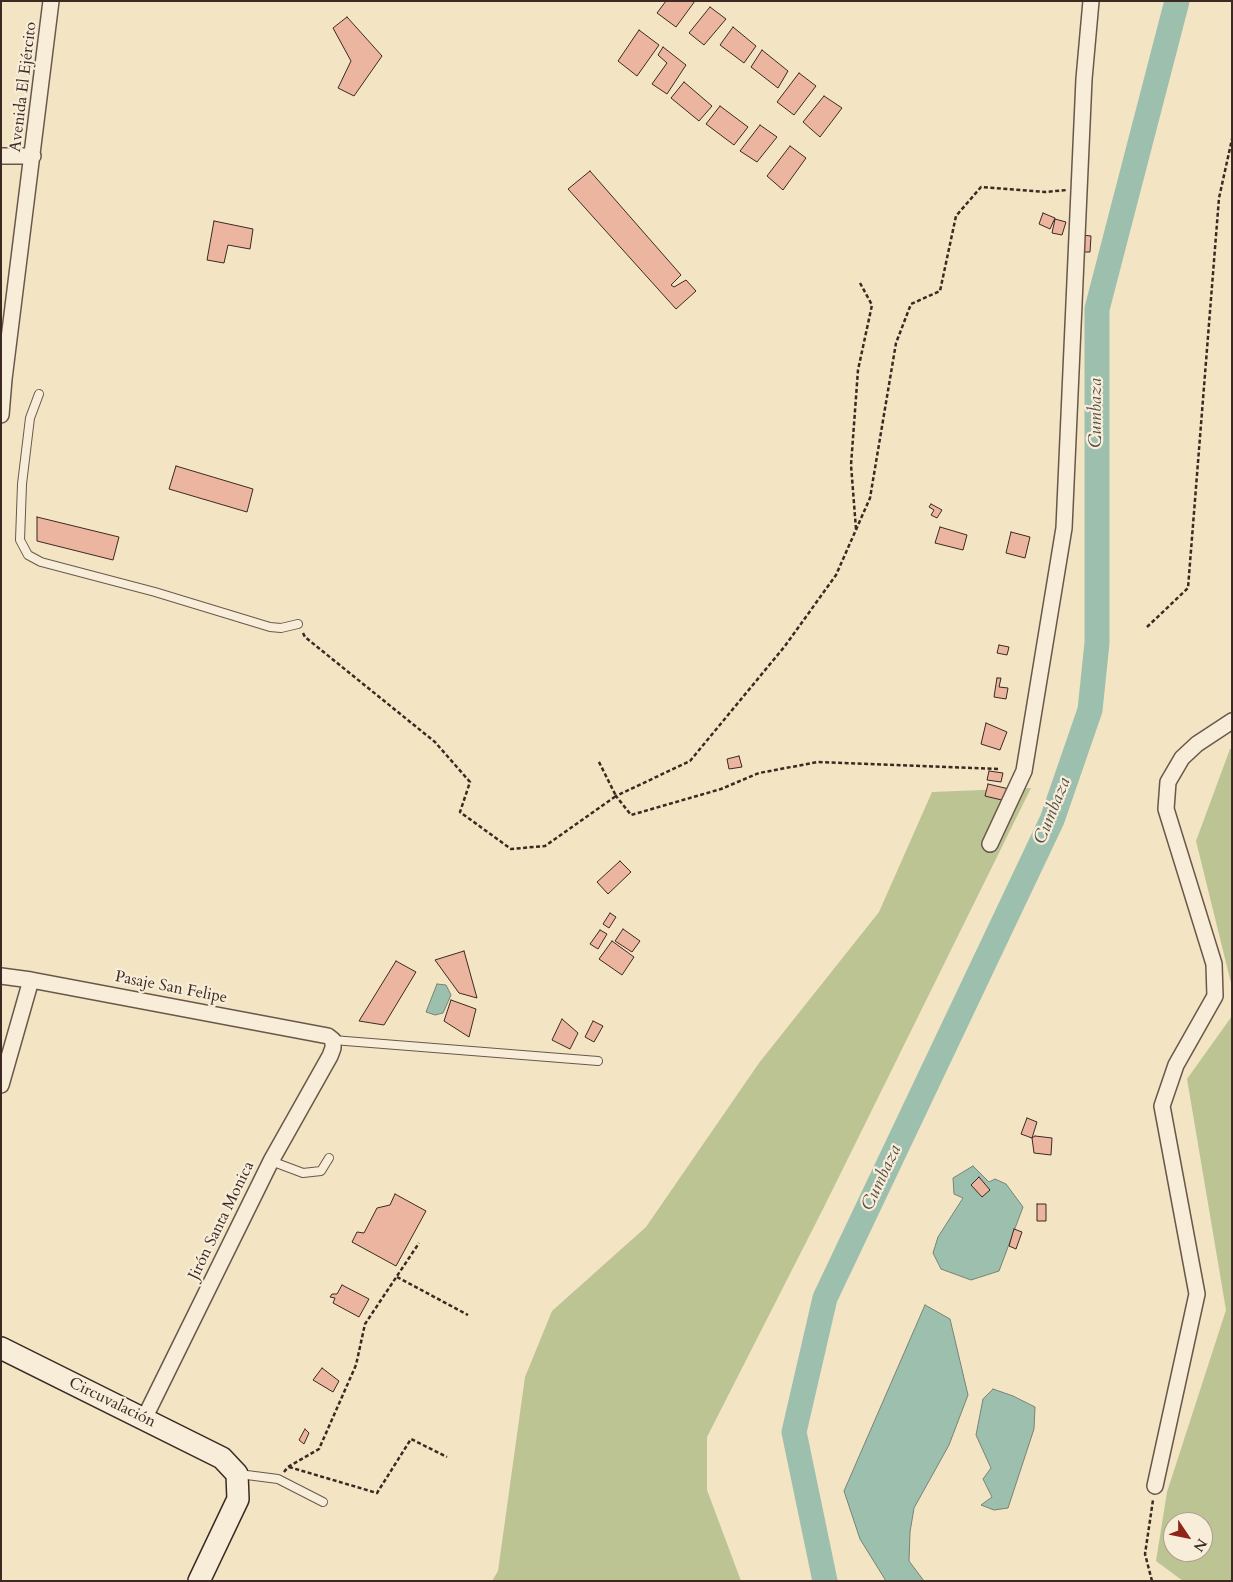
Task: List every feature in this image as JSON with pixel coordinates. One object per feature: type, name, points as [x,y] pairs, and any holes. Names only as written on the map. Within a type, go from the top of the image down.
[{"type":"main road","name":"Circuvalación","points":[[1,1348],[222,1458],[237,1474]]},
{"type":"main road","points":[[199,1581],[238,1499],[237,1474]]},
{"type":"street","name":"Avenida El Ejército","points":[[1,415],[3,379],[33,156],[51,1]]},
{"type":"street","points":[[990,844],[1024,771],[1064,528],[1084,79],[1090,1]]},
{"type":"street","points":[[1,156],[33,156]]},
{"type":"street","points":[[1155,1486],[1197,1294],[1162,1106],[1176,1065],[1215,996],[1214,964],[1166,809],[1168,782],[1182,758],[1197,744],[1232,721]]},
{"type":"street","name":"Pasaje San Felipe","points":[[1,976],[328,1036],[333,1040]]},
{"type":"street","points":[[1,1086],[31,980]]},
{"type":"street","name":"Jirón Santa Monica","points":[[144,1418],[271,1161],[330,1056],[333,1040]]},
{"type":"lane","points":[[40,394],[34,404],[30,418],[22,484],[20,540],[28,555],[41,562],[155,592],[270,627],[282,628],[298,624]]},
{"type":"lane","points":[[333,1040],[598,1061]]},
{"type":"lane","points":[[271,1161],[303,1172],[321,1171],[329,1158]]},
{"type":"lane","points":[[237,1474],[278,1478],[323,1502]]},
{"type":"path","points":[[1147,627],[1188,588],[1219,198],[1232,139]]},
{"type":"path","points":[[298,624],[305,637],[435,742],[470,782],[460,812],[511,849],[545,846],[616,796],[690,761],[785,646],[836,575],[870,498],[896,343],[912,304],[940,291],[956,216],[981,187],[1045,192],[1080,189]]},
{"type":"path","points":[[856,530],[851,464],[858,370],[872,305],[860,283]]},
{"type":"path","points":[[598,760],[616,796],[631,815],[721,789],[760,772],[818,762],[998,769]]},
{"type":"path","points":[[278,1478],[288,1467],[319,1450],[356,1364],[365,1324],[419,1244]]},
{"type":"path","points":[[396,1277],[468,1315]]},
{"type":"path","points":[[288,1467],[377,1493],[411,1439],[447,1456]]},
{"type":"path","points":[[1152,1581],[1145,1554],[1155,1486]]},
{"type":"shaded area","points":[[1230,749],[1232,749],[1232,987],[1196,841]]},
{"type":"shaded area","points":[[1031,788],[824,1207],[707,1437],[707,1490],[741,1581],[492,1581],[498,1571],[525,1377],[552,1311],[646,1227],[759,1063],[879,912],[932,792]]},
{"type":"shaded area","points":[[437,984],[446,985],[451,995],[443,1013],[435,1015],[426,1012]]},
{"type":"shaded area","points":[[1232,1016],[1232,1581],[1183,1581],[1156,1561],[1163,1517],[1163,1562],[1213,1562],[1213,1512],[1164,1512],[1167,1492],[1226,1310],[1187,1079]]},
{"type":"shaded area","points":[[973,1166],[989,1182],[995,1179],[1006,1184],[1023,1207],[999,1271],[971,1280],[941,1269],[933,1253],[938,1237],[963,1198],[954,1194],[953,1178]]},
{"type":"shaded area","points":[[925,1305],[950,1319],[968,1395],[949,1445],[914,1508],[910,1532],[909,1561],[924,1581],[886,1581],[860,1539],[844,1491]]},
{"type":"shaded area","points":[[993,1389],[1035,1407],[1034,1429],[1008,1508],[994,1510],[981,1505],[992,1497],[983,1479],[991,1468],[976,1435],[983,1399]]},
{"type":"building","points":[[666,1],[695,1],[676,27],[657,13]]},
{"type":"building","points":[[710,7],[726,19],[704,45],[689,33]]},
{"type":"building","points":[[347,17],[382,56],[354,96],[338,88],[351,61],[333,28]]},
{"type":"building","points":[[733,27],[756,46],[744,63],[720,45]]},
{"type":"building","points":[[639,30],[659,45],[637,76],[618,61]]},
{"type":"building","points":[[663,47],[686,65],[667,94],[652,84],[667,63],[658,55]]},
{"type":"building","points":[[762,50],[788,71],[778,88],[751,67]]},
{"type":"building","points":[[799,73],[816,86],[794,115],[777,102]]},
{"type":"building","points":[[684,82],[712,106],[699,121],[671,98]]},
{"type":"building","points":[[824,96],[842,108],[820,137],[803,122]]},
{"type":"building","points":[[720,106],[748,127],[734,145],[706,124]]},
{"type":"building","points":[[760,125],[777,137],[757,162],[740,151]]},
{"type":"building","points":[[790,146],[806,158],[783,190],[767,176]]},
{"type":"building","points":[[590,171],[681,275],[671,285],[674,287],[686,280],[696,291],[676,309],[568,189]]},
{"type":"building","points":[[1043,213],[1055,218],[1050,229],[1039,224]]},
{"type":"building","points":[[1055,219],[1066,222],[1062,235],[1052,233]]},
{"type":"building","points":[[214,221],[253,229],[250,249],[228,245],[224,263],[207,260]]},
{"type":"building","points":[[1082,235],[1091,236],[1090,252],[1080,252]]},
{"type":"building","points":[[176,466],[253,489],[247,512],[169,489]]},
{"type":"building","points":[[931,504],[942,510],[937,518],[931,515],[934,510],[929,507]]},
{"type":"building","points":[[37,517],[119,537],[113,560],[37,541]]},
{"type":"building","points":[[940,527],[967,535],[963,550],[935,543]]},
{"type":"building","points":[[1011,532],[1030,537],[1025,558],[1006,553]]},
{"type":"building","points":[[999,645],[1009,647],[1007,655],[997,653]]},
{"type":"building","points":[[997,678],[1001,678],[999,687],[1008,688],[1006,699],[994,697]]},
{"type":"building","points":[[986,723],[1007,732],[1000,750],[981,744]]},
{"type":"building","points":[[739,756],[742,767],[729,769],[727,759]]},
{"type":"building","points":[[989,771],[1003,773],[1001,782],[987,780]]},
{"type":"building","points":[[988,784],[1009,789],[1006,801],[985,796]]},
{"type":"building","points":[[620,861],[631,872],[608,894],[597,882]]},
{"type":"building","points":[[610,913],[616,917],[609,928],[603,924]]},
{"type":"building","points":[[623,929],[640,941],[632,952],[615,941]]},
{"type":"building","points":[[600,930],[607,934],[598,949],[590,944]]},
{"type":"building","points":[[612,941],[634,957],[622,975],[599,959]]},
{"type":"building","points":[[464,951],[477,998],[459,993],[435,960]]},
{"type":"building","points":[[396,961],[416,972],[384,1025],[359,1021]]},
{"type":"building","points":[[451,1000],[476,1009],[469,1037],[444,1021]]},
{"type":"building","points":[[562,1019],[578,1033],[570,1049],[552,1040]]},
{"type":"building","points":[[593,1021],[603,1026],[594,1042],[585,1037]]},
{"type":"building","points":[[1027,1118],[1037,1122],[1032,1138],[1021,1134]]},
{"type":"building","points":[[1035,1136],[1052,1138],[1051,1155],[1034,1153],[1032,1138]]},
{"type":"building","points":[[979,1177],[990,1190],[982,1197],[971,1185]]},
{"type":"building","points":[[395,1194],[426,1211],[396,1266],[352,1242],[357,1232],[364,1233],[377,1208],[390,1205]]},
{"type":"building","points":[[1037,1204],[1046,1204],[1046,1221],[1037,1221]]},
{"type":"building","points":[[1014,1229],[1022,1232],[1016,1249],[1009,1246]]},
{"type":"building","points":[[342,1285],[369,1299],[359,1317],[333,1303],[335,1298],[330,1297],[332,1294],[337,1294]]},
{"type":"building","points":[[322,1368],[339,1381],[333,1392],[313,1380]]},
{"type":"building","points":[[305,1429],[309,1433],[304,1444],[299,1440]]},
{"type":"waterway","name":"Cumbaza","points":[[825,1581],[794,1432],[825,1298],[1052,820],[1090,710],[1097,643],[1097,309],[1177,1]]}]
